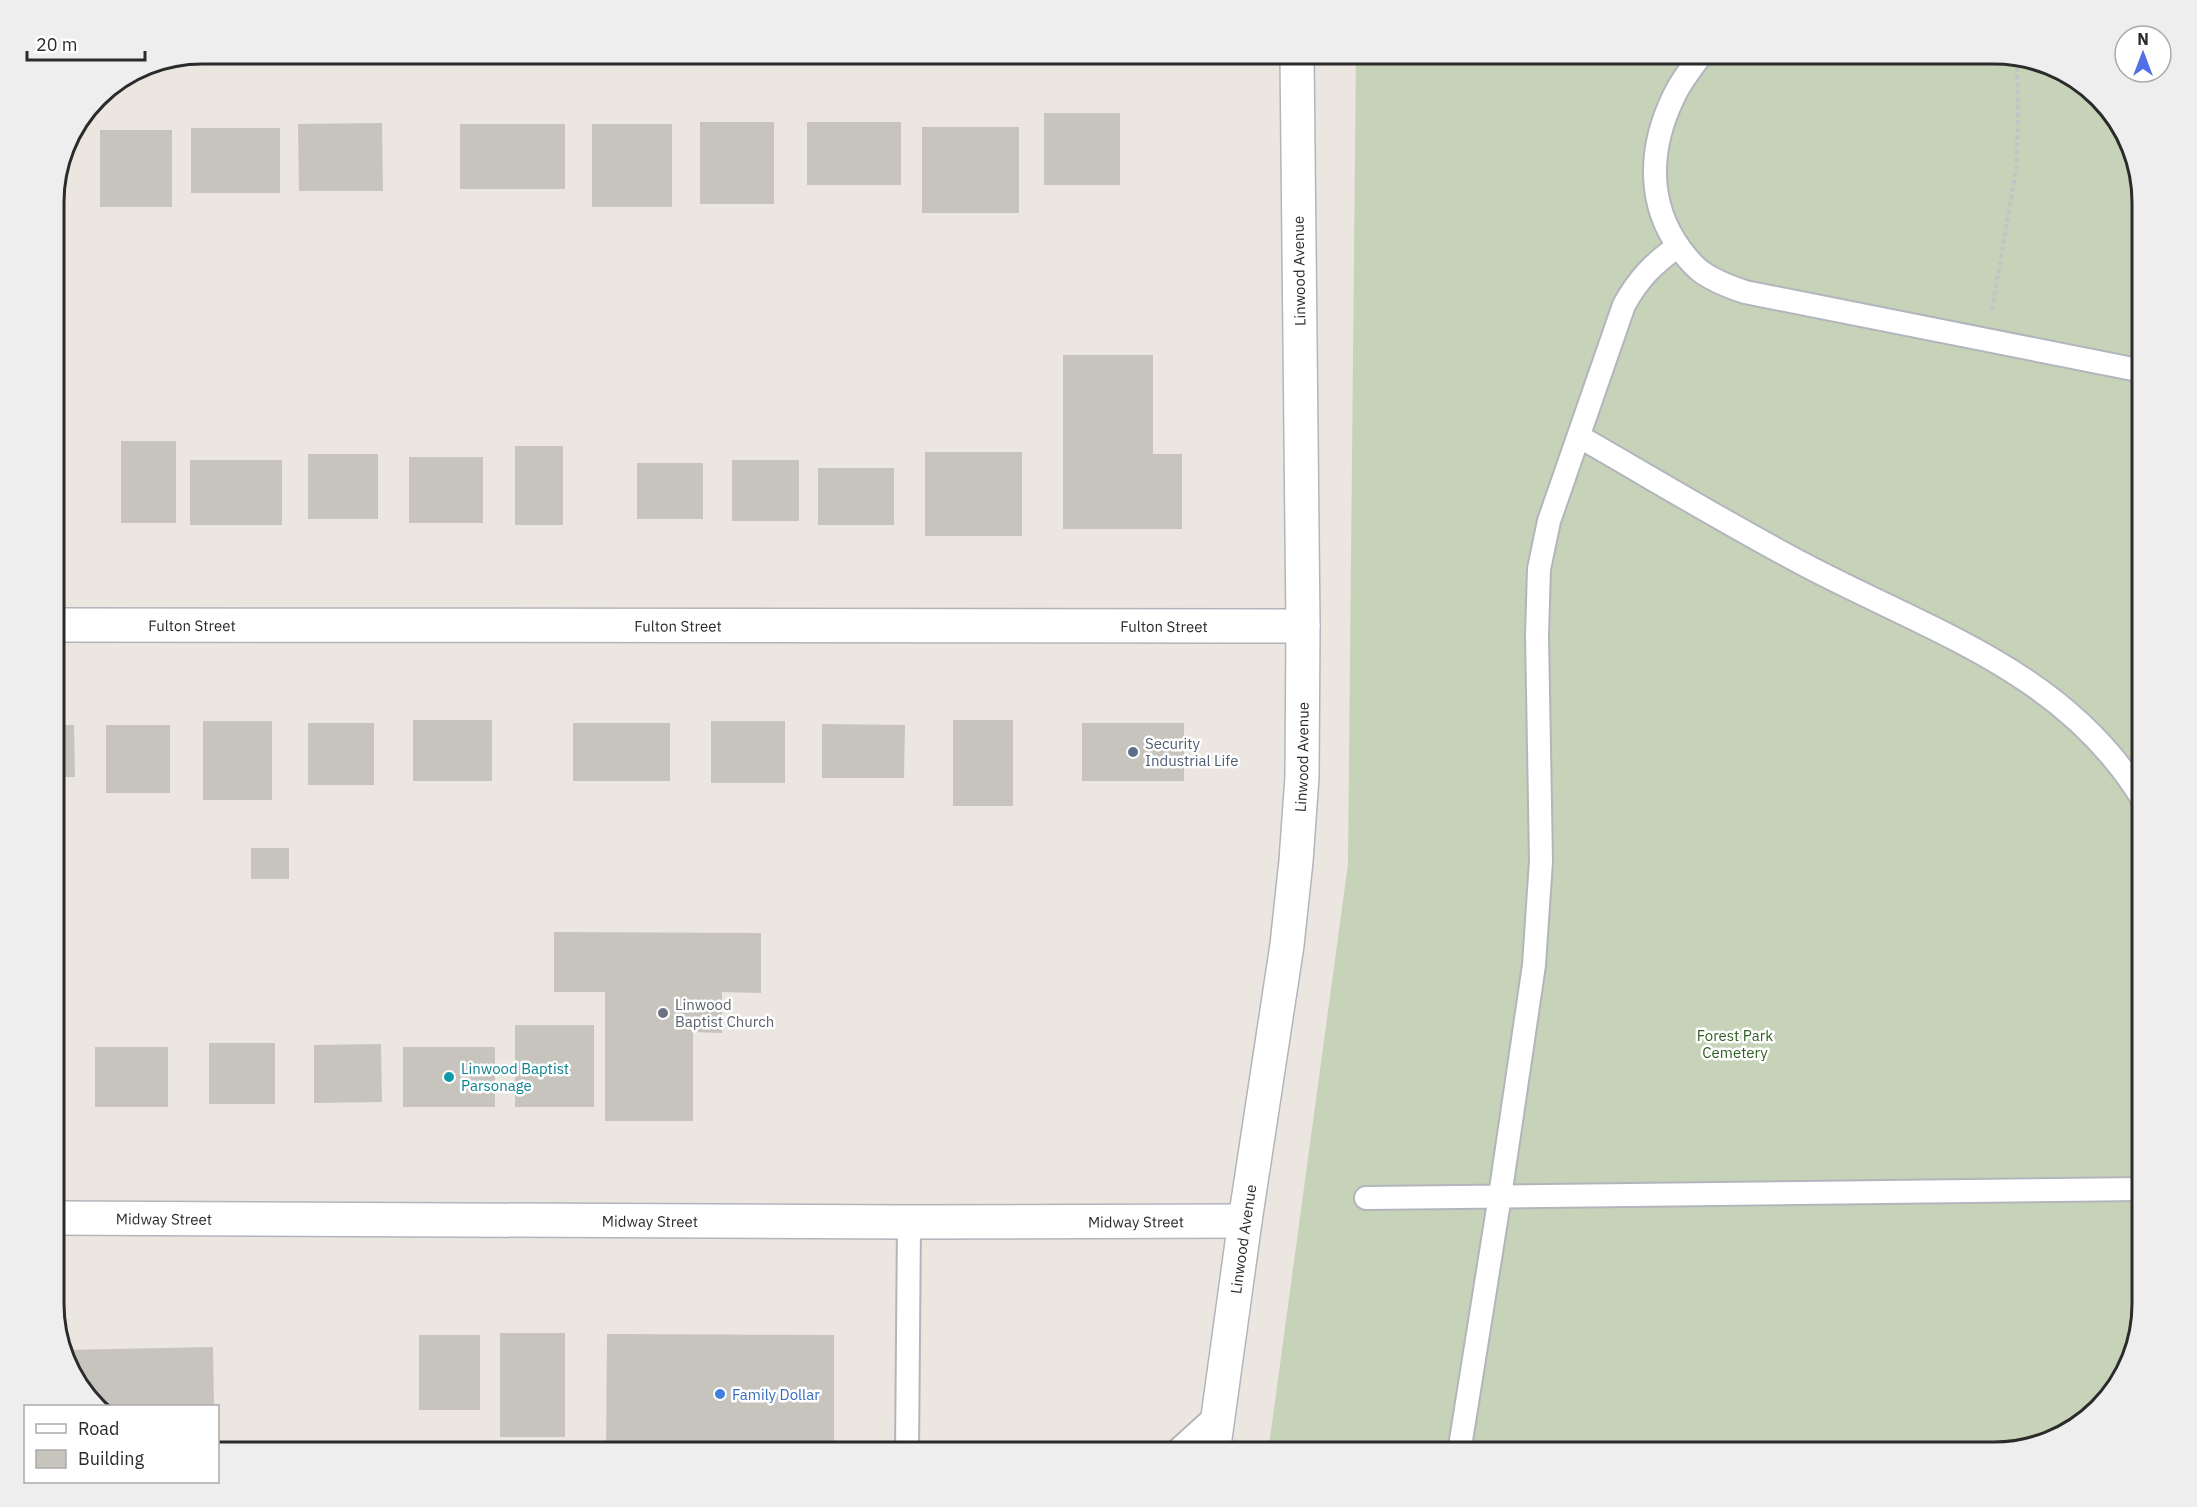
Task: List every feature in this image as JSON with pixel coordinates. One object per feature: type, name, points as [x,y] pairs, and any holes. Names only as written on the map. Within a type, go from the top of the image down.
[{"type":"street","name":"Linwood Avenue","points":[[1214,1442],[1287,945],[1302,777],[1303,626],[1297,64]]},
{"type":"street","name":"Fulton Street","points":[[65,625],[1303,626]]},
{"type":"street","name":"Midway Street","points":[[65,1218],[909,1222],[1245,1221]]},
{"type":"lane","points":[[1695,64],[1673,97],[1661,132],[1655,163],[1657,203],[1666,225],[1678,246],[1701,272],[1725,286],[1745,292],[2133,369]]},
{"type":"lane","points":[[1461,1442],[1529,1001],[1537,926],[1541,861],[1537,635],[1539,569],[1549,521],[1624,305],[1640,278],[1678,246]]},
{"type":"lane","points":[[1580,437],[1805,565],[2006,666],[2051,696],[2077,719],[2109,751],[2133,786]]},
{"type":"lane","points":[[1366,1198],[2133,1189]]},
{"type":"lane","points":[[907,1442],[909,1222]]},
{"type":"lane","points":[[1187,1442],[1218,1414]]},
{"type":"path","points":[[1987,341],[2012,205],[2016,170],[2017,66]]},
{"type":"green space","name":"Forest Park Cemetery","points":[[1356,64],[1995,64],[2022,67],[2056,79],[2079,93],[2092,105],[2114,133],[2122,150],[2128,167],[2133,202],[2133,1305],[2128,1340],[2122,1357],[2114,1374],[2098,1396],[2079,1414],[2047,1432],[2030,1438],[1995,1442],[1269,1442],[1348,864]]},
{"type":"building","points":[[1044,113],[1120,113],[1120,185],[1044,185]]},
{"type":"building","points":[[700,122],[774,122],[774,204],[700,204]]},
{"type":"building","points":[[807,122],[901,122],[901,185],[807,185]]},
{"type":"building","points":[[382,123],[383,191],[299,191],[298,124]]},
{"type":"building","points":[[460,124],[565,124],[565,189],[460,189]]},
{"type":"building","points":[[592,124],[672,124],[672,207],[592,207]]},
{"type":"building","points":[[922,127],[1019,127],[1019,213],[922,213]]},
{"type":"building","points":[[191,128],[280,128],[280,193],[191,193]]},
{"type":"building","points":[[100,130],[172,130],[172,207],[100,207]]},
{"type":"building","points":[[1063,355],[1153,355],[1153,454],[1182,454],[1182,529],[1063,529]]},
{"type":"building","points":[[121,441],[176,441],[176,523],[121,523]]},
{"type":"building","points":[[515,446],[563,446],[563,525],[515,525]]},
{"type":"building","points":[[925,452],[1022,452],[1022,536],[925,536]]},
{"type":"building","points":[[308,454],[378,454],[378,519],[308,519]]},
{"type":"building","points":[[409,457],[483,457],[483,523],[409,523]]},
{"type":"building","points":[[190,460],[282,460],[282,525],[190,525]]},
{"type":"building","points":[[732,460],[799,460],[799,521],[732,521]]},
{"type":"building","points":[[637,463],[703,463],[703,519],[637,519]]},
{"type":"building","points":[[818,468],[894,468],[894,525],[818,525]]},
{"type":"building","points":[[413,720],[492,720],[492,781],[413,781]]},
{"type":"building","points":[[953,720],[1013,720],[1013,806],[953,806]]},
{"type":"building","points":[[203,721],[272,721],[272,800],[203,800]]},
{"type":"building","points":[[711,721],[785,721],[785,783],[711,783]]},
{"type":"building","points":[[308,723],[374,723],[374,785],[308,785]]},
{"type":"building","points":[[573,723],[670,723],[670,781],[573,781]]},
{"type":"building","name":"Security Industrial Life","points":[[1082,723],[1184,723],[1184,781],[1082,781]]},
{"type":"building","points":[[822,724],[905,725],[904,778],[822,778]]},
{"type":"building","points":[[65,725],[74,725],[75,777],[65,777]]},
{"type":"building","points":[[106,725],[170,725],[170,793],[106,793]]},
{"type":"building","points":[[251,848],[289,848],[289,879],[251,879]]},
{"type":"building","name":"Linwood Baptist Church","points":[[554,932],[761,933],[761,993],[722,992],[722,1033],[693,1032],[693,1121],[605,1121],[605,992],[554,992]]},
{"type":"building","points":[[515,1025],[594,1025],[594,1107],[515,1107]]},
{"type":"building","points":[[209,1043],[275,1043],[275,1104],[209,1104]]},
{"type":"building","points":[[381,1044],[382,1102],[314,1103],[314,1045]]},
{"type":"building","points":[[95,1047],[168,1047],[168,1107],[95,1107]]},
{"type":"building","name":"Linwood Baptist Parsonage","points":[[403,1047],[495,1047],[495,1107],[403,1107]]},
{"type":"building","points":[[500,1333],[565,1333],[565,1437],[500,1437]]},
{"type":"building","name":"Family Dollar","points":[[607,1334],[834,1335],[834,1442],[606,1442]]},
{"type":"building","points":[[419,1335],[480,1335],[480,1410],[419,1410]]},
{"type":"building","points":[[213,1347],[214,1405],[108,1405],[83,1374],[72,1350]]},
{"type":"place","name":"Security Industrial Life","points":[[1133,752]]},
{"type":"place","name":"Linwood Baptist Church","points":[[663,1013]]},
{"type":"place","name":"Linwood Baptist Parsonage","points":[[449,1077]]},
{"type":"place","name":"Family Dollar","points":[[720,1394]]}]
